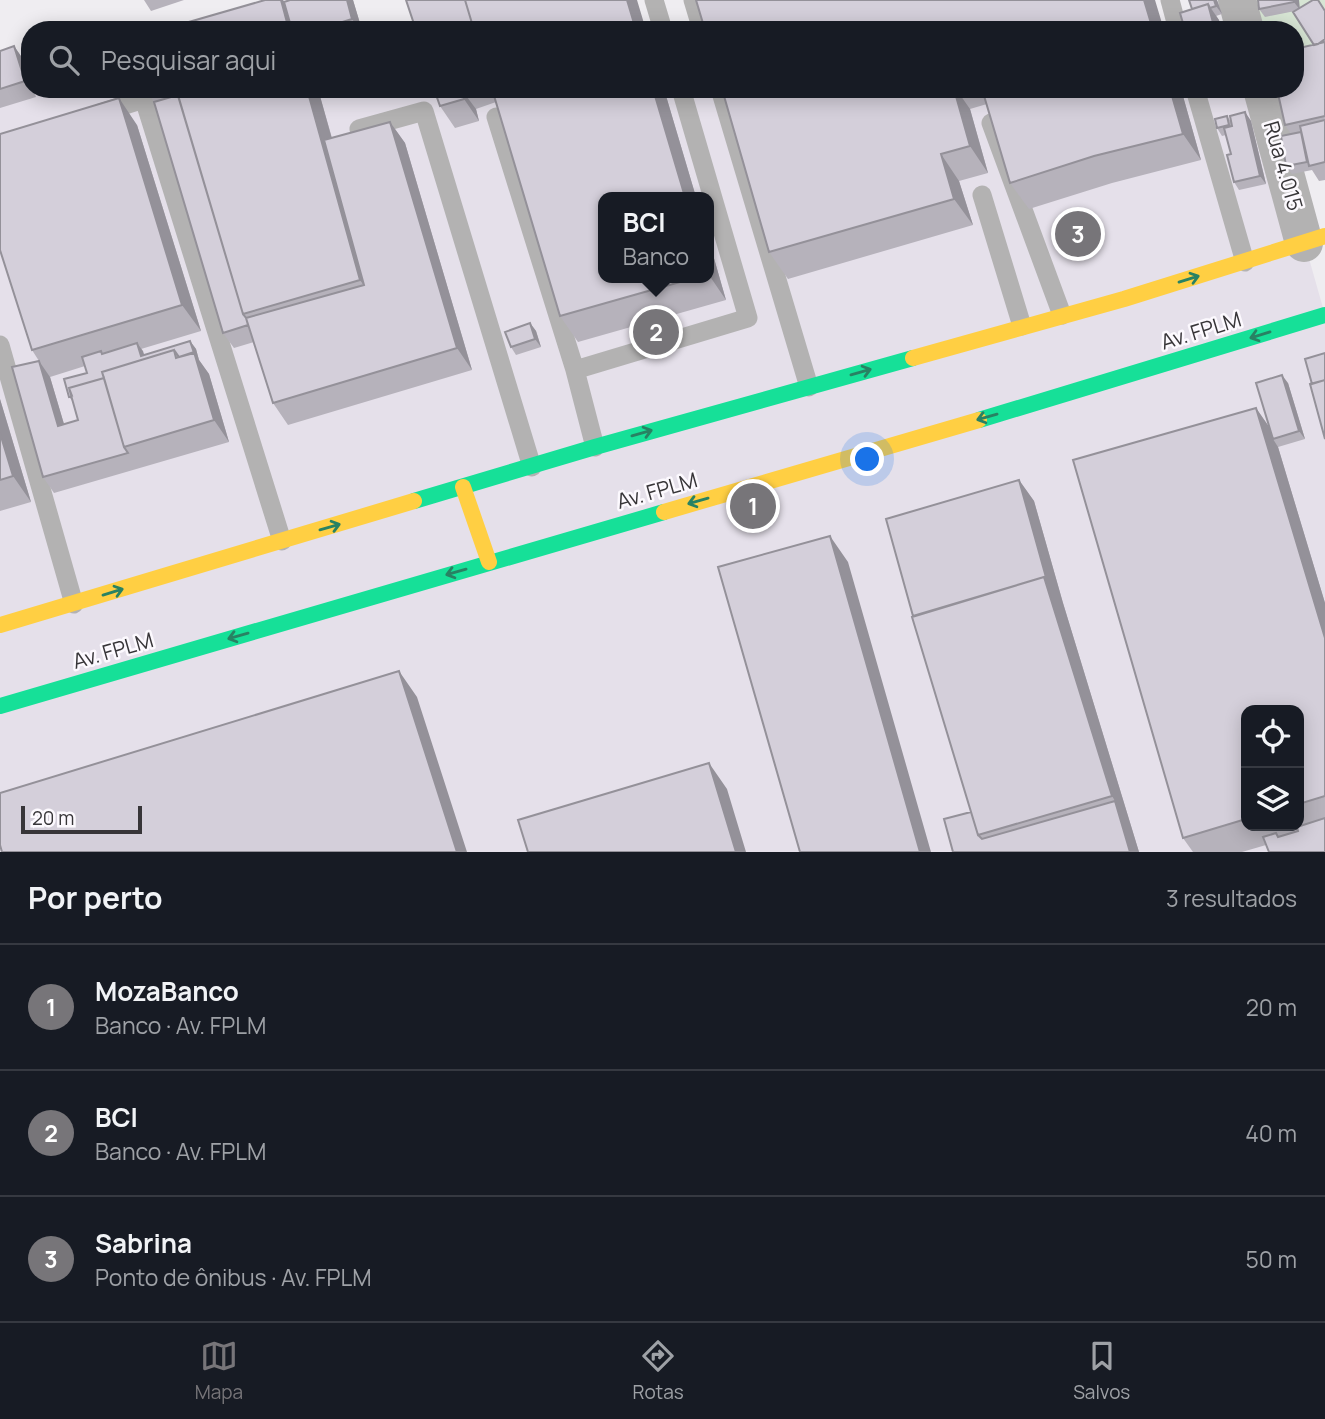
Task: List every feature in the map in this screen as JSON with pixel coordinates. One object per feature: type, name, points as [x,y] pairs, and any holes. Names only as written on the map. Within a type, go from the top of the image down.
[{"type":"main road","points":[[0,625],[595,447],[1124,299],[1315,239]]},
{"type":"main road","name":"Av. FPLM","points":[[0,706],[1052,398],[1325,315]]},
{"type":"main road","points":[[463,487],[489,562]]},
{"type":"street","points":[[1237,0],[1243,21]]},
{"type":"street","name":"Rua 4.015","points":[[1265,98],[1315,239]]},
{"type":"lane","points":[[654,0],[660,21]]},
{"type":"lane","points":[[693,0],[699,21]]},
{"type":"lane","points":[[1170,0],[1176,21]]},
{"type":"lane","points":[[684,98],[711,192]]},
{"type":"lane","points":[[723,98],[809,387]]},
{"type":"lane","points":[[1198,98],[1245,262]]},
{"type":"lane","points":[[100,113],[144,99],[282,541]]},
{"type":"lane","points":[[359,129],[424,111],[532,467]]},
{"type":"lane","points":[[496,117],[575,370],[595,447]]},
{"type":"lane","points":[[991,123],[1062,315]]},
{"type":"lane","points":[[982,195],[1022,326]]},
{"type":"lane","points":[[575,370],[748,318],[714,202]]},
{"type":"lane","points":[[0,345],[74,604]]},
{"type":"shaded area","points":[[21,60],[21,98],[1264,98],[1325,315],[1325,852],[0,852],[0,66]]},
{"type":"green space","points":[[1256,0],[1325,0],[1325,60],[1304,65],[1304,21],[1262,21]]},
{"type":"building","points":[[265,0],[281,0],[287,21],[192,21]]},
{"type":"building","points":[[347,0],[352,19],[289,21],[284,2]]},
{"type":"building","points":[[406,0],[465,0],[471,21],[413,21]]},
{"type":"building","points":[[465,0],[627,0],[633,21],[471,21]]},
{"type":"building","points":[[696,0],[1144,0],[1150,21],[702,21]]},
{"type":"building","points":[[1189,0],[1214,0],[1216,6],[1210,8],[1208,4],[1192,9]]},
{"type":"building","points":[[1258,0],[1294,0],[1294,2],[1259,9]]},
{"type":"building","points":[[1313,0],[1318,0],[1325,11],[1325,39],[1314,45],[1304,29],[1304,21],[1299,21],[1293,12]]},
{"type":"building","points":[[1208,4],[1213,21],[1182,21],[1180,13]]},
{"type":"building","points":[[1325,42],[1325,116],[1285,125],[1279,98],[1304,98],[1304,47]]},
{"type":"building","points":[[14,46],[21,68],[21,82],[0,89],[0,51]]},
{"type":"building","points":[[119,98],[182,305],[32,350],[0,250],[0,134]]},
{"type":"building","points":[[179,98],[309,98],[360,280],[243,314]]},
{"type":"building","points":[[179,98],[248,325],[223,333],[154,102]]},
{"type":"building","points":[[437,98],[464,98],[464,99],[440,106]]},
{"type":"building","points":[[495,98],[656,98],[684,192],[598,192],[598,283],[676,283],[560,316]]},
{"type":"building","points":[[725,98],[957,98],[970,146],[941,154],[954,199],[769,252]]},
{"type":"building","points":[[985,98],[1173,98],[1183,134],[1094,156],[1010,183]]},
{"type":"building","points":[[1245,112],[1260,176],[1234,182],[1227,155],[1231,154],[1224,128],[1232,126],[1230,116]]},
{"type":"building","points":[[1227,116],[1229,125],[1217,128],[1215,119]]},
{"type":"building","points":[[1325,120],[1325,162],[1309,166],[1300,126]]},
{"type":"building","points":[[390,122],[457,348],[273,403],[246,318],[364,285],[324,140]]},
{"type":"building","points":[[1301,132],[1307,162],[1286,166],[1281,136]]},
{"type":"building","points":[[530,323],[535,339],[511,347],[505,332]]},
{"type":"building","points":[[190,341],[194,353],[179,357],[174,350],[102,372],[104,378],[69,388],[72,396],[69,397],[64,379],[87,373],[82,357],[137,343],[141,356]]},
{"type":"building","points":[[174,350],[176,358],[194,352],[214,420],[124,447],[102,372]]},
{"type":"building","points":[[1325,353],[1325,380],[1312,384],[1305,359]]},
{"type":"building","points":[[39,361],[58,426],[78,420],[69,388],[104,378],[128,453],[43,477],[12,367]]},
{"type":"building","points":[[1282,375],[1299,431],[1273,439],[1256,383]]},
{"type":"building","points":[[1325,380],[1325,439],[1310,384]]},
{"type":"building","points":[[1256,408],[1325,638],[1325,796],[1304,802],[1304,705],[1241,705],[1241,821],[1183,838],[1073,460]]},
{"type":"building","points":[[0,433],[13,476],[0,480]]},
{"type":"building","points":[[1019,480],[1047,581],[1044,577],[913,616],[886,519]]},
{"type":"building","points":[[830,536],[920,852],[800,852],[718,567]]},
{"type":"building","points":[[1044,577],[1112,796],[978,835],[912,617]]},
{"type":"building","points":[[399,671],[457,852],[2,852],[0,793]]},
{"type":"building","points":[[709,763],[736,852],[528,852],[518,820]]},
{"type":"building","points":[[1115,801],[1130,852],[953,852],[944,819],[971,812],[978,835],[982,839]]},
{"type":"building","points":[[1325,818],[1325,852],[1269,852],[1263,837],[1276,833],[1278,837],[1304,831],[1304,825]]},
{"type":"traffic: fast","points":[[979,420],[1325,315]]},
{"type":"traffic: fast","points":[[414,501],[913,358]]},
{"type":"traffic: fast","points":[[0,706],[664,512]]},
{"type":"traffic: slow","points":[[913,358],[1124,299],[1325,236]]},
{"type":"traffic: slow","points":[[664,512],[979,420]]},
{"type":"traffic: slow","points":[[463,487],[489,562]]},
{"type":"traffic: slow","points":[[0,625],[414,501]]},
{"type":"place","name":"Sabrina","points":[[1078,234]]},
{"type":"place","name":"BCI","points":[[656,332]]},
{"type":"place","name":"MozaBanco","points":[[753,506]]}]
